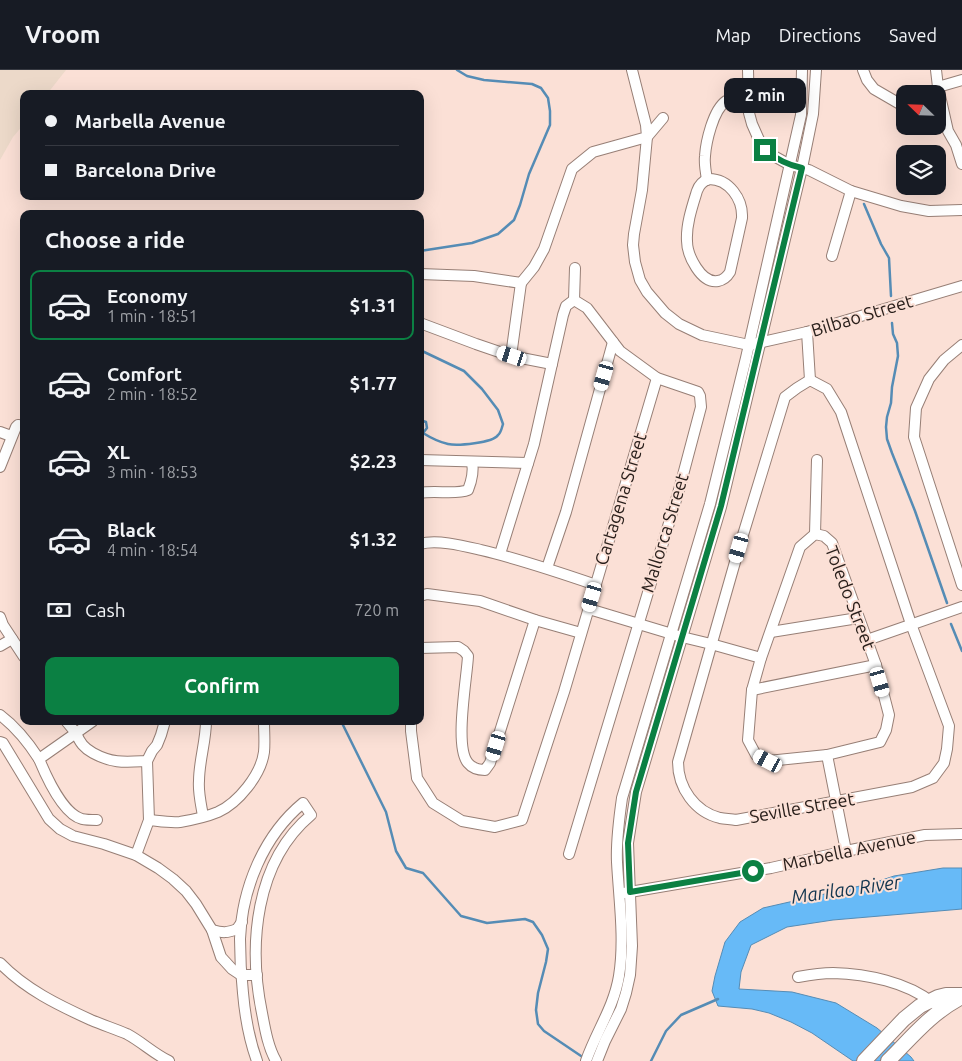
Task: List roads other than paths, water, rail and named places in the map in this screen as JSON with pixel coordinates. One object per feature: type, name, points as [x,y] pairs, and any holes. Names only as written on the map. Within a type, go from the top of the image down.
[{"type":"main road","points":[[864,1061],[913,1011],[929,1000],[946,995],[962,996]]},
{"type":"main road","points":[[888,1061],[940,1009],[962,996]]},
{"type":"street","points":[[632,70],[646,125],[647,137],[642,190],[633,245],[640,280],[656,304],[679,324],[702,335],[748,345]]},
{"type":"street","points":[[748,70],[749,113],[752,124],[765,150],[772,155],[790,165],[802,168],[851,191],[901,206],[929,210],[962,210]]},
{"type":"street","points":[[625,893],[617,844],[622,798],[710,504],[801,115],[802,70]]},
{"type":"street","points":[[586,1061],[621,1009],[626,993],[630,968],[627,946],[625,893],[628,843],[636,792],[721,506],[802,168],[813,114],[816,70]]},
{"type":"street","points":[[863,70],[867,80],[874,89],[896,102]]},
{"type":"street","points":[[936,70],[938,85]]},
{"type":"street","points":[[945,85],[962,80]]},
{"type":"street","points":[[708,180],[705,170],[705,155],[716,115],[725,102],[734,97],[748,94]]},
{"type":"street","points":[[512,356],[521,283],[534,267],[544,249],[572,169],[593,152],[647,137],[663,118]]},
{"type":"street","points":[[946,123],[948,132],[959,144],[962,164]]},
{"type":"street","points":[[713,179],[721,182],[731,189],[737,196],[742,209],[742,218],[730,272],[726,278],[717,281],[713,281],[701,274],[695,266],[686,242],[697,191],[708,180],[713,179]]},
{"type":"street","points":[[832,256],[851,191]]},
{"type":"street","points":[[500,554],[534,444],[556,342],[566,306],[574,300],[575,268]]},
{"type":"street","points":[[424,274],[474,276],[521,283]]},
{"type":"street","name":"Bilbao Street","points":[[748,345],[807,332],[962,286]]},
{"type":"street","name":"Mallorca Street","points":[[569,854],[679,490],[702,407],[698,392],[657,378],[620,351],[586,308],[574,300]]},
{"type":"street","points":[[424,324],[512,356],[552,364]]},
{"type":"street","points":[[807,332],[810,380]]},
{"type":"street","points":[[547,568],[566,512],[613,342]]},
{"type":"street","points":[[962,345],[944,360],[929,379],[916,408],[914,437],[962,585]]},
{"type":"street","name":"Cartagena Street","points":[[412,725],[418,778],[433,803],[462,821],[495,827],[522,820],[564,692],[657,378]]},
{"type":"street","name":"Seville Street","points":[[810,380],[826,388],[841,412],[911,624],[949,726],[944,763],[933,778],[912,787],[736,820],[720,818],[705,812],[694,804],[685,792],[678,771],[678,762],[739,548],[785,397],[810,380]]},
{"type":"street","points":[[0,467],[16,426],[20,425]]},
{"type":"street","points":[[0,432],[12,436]]},
{"type":"street","points":[[424,460],[528,463]]},
{"type":"street","points":[[815,534],[816,460]]},
{"type":"street","points":[[424,492],[462,492],[468,490],[472,479],[472,462]]},
{"type":"street","name":"Toledo Street","points":[[815,534],[824,536],[832,543],[858,618],[876,665],[889,715],[886,730],[880,742],[827,755],[768,761],[756,755],[748,740],[752,690],[761,658],[800,547],[815,534]]},
{"type":"street","points":[[424,542],[456,544],[500,554],[596,585]]},
{"type":"street","points":[[424,595],[480,601],[535,620],[581,633]]},
{"type":"street","points":[[866,640],[962,607]]},
{"type":"street","points":[[588,609],[682,638],[712,644],[761,658]]},
{"type":"street","points":[[0,617],[3,625],[20,650]]},
{"type":"street","points":[[771,632],[858,618]]},
{"type":"street","points":[[424,648],[458,647],[468,656],[462,716],[462,743],[467,762],[478,770],[485,770],[490,763],[535,620]]},
{"type":"street","points":[[0,646],[12,639]]},
{"type":"street","points":[[752,690],[876,665]]},
{"type":"street","points":[[0,715],[28,742],[64,807],[82,819],[98,820]]},
{"type":"street","points":[[69,725],[76,733],[80,743],[102,758],[113,762],[147,761]]},
{"type":"street","points":[[39,759],[87,725]]},
{"type":"street","points":[[136,855],[149,820],[147,761],[161,735],[164,725]]},
{"type":"street","points":[[203,816],[199,781],[206,725]]},
{"type":"street","points":[[149,820],[178,822],[218,812],[227,806],[256,777],[264,754],[264,725]]},
{"type":"street","points":[[0,742],[3,743],[49,819],[60,829],[73,836],[136,855],[173,879],[196,904],[212,930],[221,956],[232,969],[241,975],[257,975]]},
{"type":"street","points":[[827,755],[846,851]]},
{"type":"street","points":[[257,1061],[244,1004],[240,939],[242,921],[250,883],[263,853],[280,827],[303,803],[311,814],[296,828],[273,865],[264,889],[257,931],[259,996],[271,1051],[276,1061]]},
{"type":"street","name":"Marbella Avenue","points":[[625,893],[771,868],[925,835],[962,834]]},
{"type":"street","points":[[212,930],[226,933],[237,929],[242,921]]},
{"type":"street","points":[[0,963],[30,989],[91,1020],[127,1035],[169,1061]]},
{"type":"street","points":[[798,976],[832,973],[858,975],[893,982],[929,1000],[940,1009]]},
{"type":"street","points":[[597,1061],[598,1043]]},
{"type":"water","points":[[943,868],[962,868],[962,909],[833,920],[787,927],[751,945],[741,972],[739,989],[792,992],[836,1003],[877,1028],[914,1061],[853,1061],[812,1033],[769,1013],[752,1009],[718,1006],[712,991],[715,976],[725,942],[740,922],[763,908],[873,883],[894,876]]},
{"type":"waterway","points":[[424,250],[472,243],[498,234],[514,220],[529,174],[550,125],[548,98],[541,88],[532,84],[484,80],[467,76],[457,70]]},
{"type":"waterway","points":[[864,204],[889,258],[891,296]]},
{"type":"waterway","points":[[892,323],[898,356],[887,417],[887,439],[915,511],[947,603]]},
{"type":"waterway","points":[[424,352],[464,371],[482,389],[498,410],[503,424],[495,438],[466,444],[448,444],[424,434]]},
{"type":"waterway","points":[[424,421],[426,422],[427,428],[424,432]]},
{"type":"waterway","points":[[951,624],[962,651]]},
{"type":"waterway","points":[[343,725],[386,812],[396,851],[406,868],[423,873],[461,916],[487,923],[525,919],[533,922],[542,935],[548,949],[538,993],[536,1010],[538,1024],[544,1031],[584,1058]]},
{"type":"waterway","points":[[651,1061],[666,1031],[681,1015],[718,999]]},
{"type":"water label","name":"Marilao River","points":[[846,889]]}]
